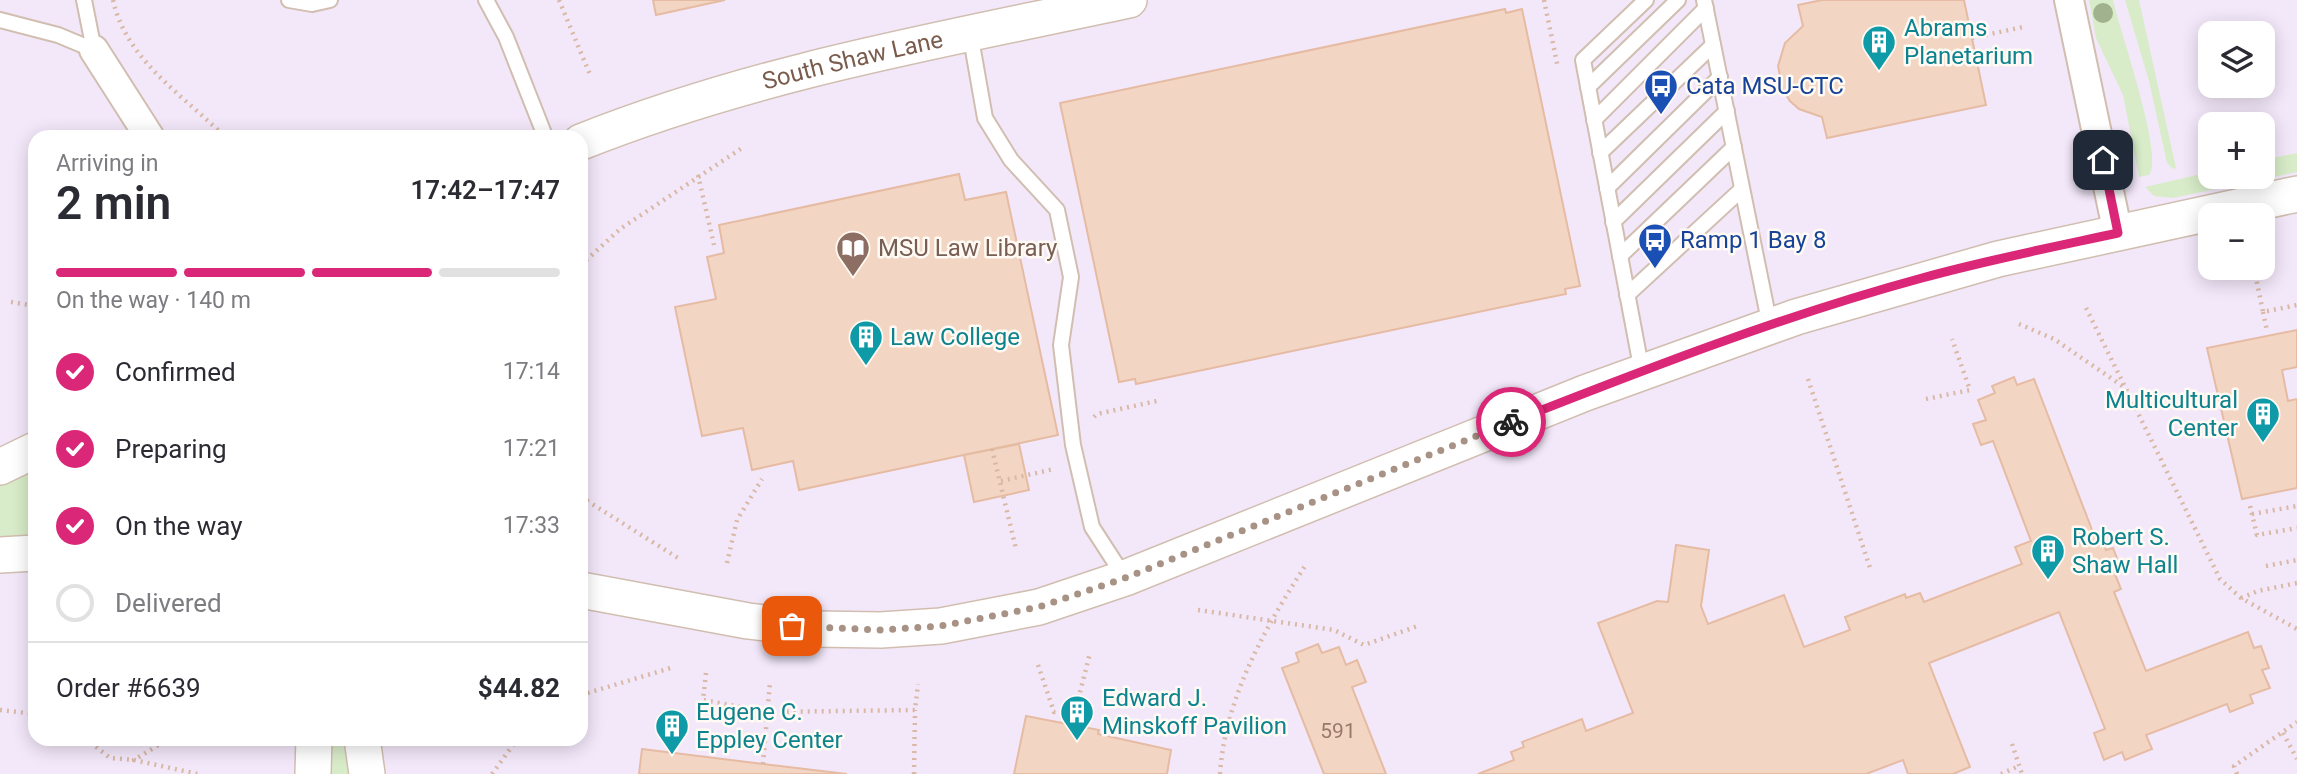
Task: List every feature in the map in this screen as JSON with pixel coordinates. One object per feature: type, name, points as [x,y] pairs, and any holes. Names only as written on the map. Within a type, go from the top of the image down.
[{"type":"street","name":"South Shaw Lane","points":[[588,139],[729,89],[970,32],[1129,0]]},
{"type":"street","points":[[2069,0],[2118,233]]},
{"type":"street","points":[[94,50],[145,130]]},
{"type":"street","points":[[588,591],[748,621],[814,629],[880,630],[941,626],[1039,607],[1125,578],[1642,372],[1770,326],[1921,278],[2297,194]]},
{"type":"street","points":[[0,467],[28,453]]},
{"type":"street","points":[[0,555],[28,553]]},
{"type":"street","points":[[313,774],[314,746]]},
{"type":"street","points":[[363,746],[368,774]]},
{"type":"lane","points":[[84,0],[94,50]]},
{"type":"lane","points":[[289,0],[312,4],[330,0]]},
{"type":"lane","points":[[486,0],[506,37],[543,130]]},
{"type":"lane","points":[[1642,372],[1583,60],[1646,0]]},
{"type":"lane","points":[[1588,87],[1678,0]]},
{"type":"lane","points":[[1594,120],[1705,4]]},
{"type":"lane","points":[[1705,4],[1770,326]]},
{"type":"lane","points":[[0,20],[58,35],[94,50]]},
{"type":"lane","points":[[970,32],[985,118],[1011,160],[1057,210],[1070,277],[1061,345],[1073,445],[1092,527],[1125,578]]},
{"type":"lane","points":[[1600,153],[1713,45]]},
{"type":"lane","points":[[1607,188],[1720,77]]},
{"type":"lane","points":[[1613,222],[1727,111]]},
{"type":"lane","points":[[1620,256],[1734,147]]},
{"type":"lane","points":[[1627,295],[1742,189]]},
{"type":"path","points":[[113,0],[116,16],[138,53],[177,95],[217,130]]},
{"type":"path","points":[[559,0],[591,77]]},
{"type":"path","points":[[1972,38],[2023,27]]},
{"type":"path","points":[[588,259],[620,229],[741,148]]},
{"type":"path","points":[[698,175],[714,245]]},
{"type":"path","points":[[2256,280],[2267,331]]},
{"type":"path","points":[[10,302],[28,305]]},
{"type":"path","points":[[2263,312],[2297,305]]},
{"type":"path","points":[[2086,308],[2220,579],[2241,598],[2297,629]]},
{"type":"path","points":[[2019,324],[2054,339],[2124,387]]},
{"type":"path","points":[[1926,398],[1970,390],[1952,338]]},
{"type":"path","points":[[1808,379],[1871,571]]},
{"type":"path","points":[[992,449],[1016,549]]},
{"type":"path","points":[[727,564],[737,520],[762,479]]},
{"type":"path","points":[[588,501],[678,558]]},
{"type":"path","points":[[2250,506],[2258,535],[2297,528]]},
{"type":"path","points":[[2252,514],[2297,506]]},
{"type":"path","points":[[2266,566],[2297,560]]},
{"type":"path","points":[[1220,774],[1221,751],[1242,683],[1269,621],[1306,566]]},
{"type":"path","points":[[2241,598],[2258,591],[2297,583]]},
{"type":"path","points":[[1198,610],[1334,630],[1364,646],[1418,626]]},
{"type":"path","points":[[1038,665],[1054,712],[1075,712],[1090,653]]},
{"type":"path","points":[[588,693],[674,667]]},
{"type":"path","points":[[706,673],[703,699],[767,712],[915,710]]},
{"type":"path","points":[[764,764],[770,682]]},
{"type":"path","points":[[914,774],[918,684]]},
{"type":"path","points":[[0,710],[28,713]]},
{"type":"path","points":[[2237,774],[2234,766],[2297,722]]},
{"type":"path","points":[[2283,733],[2297,760]]},
{"type":"path","points":[[2011,744],[2022,774]]},
{"type":"path","points":[[95,746],[110,758],[134,760],[198,774]]},
{"type":"path","points":[[134,760],[157,746]]},
{"type":"path","points":[[492,774],[512,746]]},
{"type":"path","points":[[2001,774],[2020,766]]},
{"type":"shaded area","points":[[0,0],[2297,0],[2297,774],[0,774]]},
{"type":"green space","points":[[2089,0],[2113,0],[2146,120],[2151,145],[2152,164],[2149,175],[2139,177],[2123,95],[2096,38]]},
{"type":"green space","points":[[2125,0],[2139,0],[2176,168],[2173,169],[2167,163],[2149,81]]},
{"type":"green space","points":[[2297,153],[2297,172],[2275,177],[2275,158]]},
{"type":"green space","points":[[2198,175],[2198,189],[2216,189],[2173,198],[2154,196],[2145,187]]},
{"type":"green space","points":[[28,473],[28,536],[0,538],[0,486]]},
{"type":"green space","points":[[332,746],[344,746],[348,774],[331,774]]},
{"type":"building","points":[[653,0],[725,0],[656,15]]},
{"type":"building","name":"Abrams Planetarium","points":[[1822,0],[1964,0],[1986,105],[1827,138],[1822,117],[1799,109],[1790,101],[1783,90],[1778,66],[1785,43],[1803,26],[1798,5]]},
{"type":"building","points":[[1505,9],[1506,13],[1522,9],[1580,286],[1565,289],[1566,294],[1136,384],[1135,379],[1119,382],[1060,103]]},
{"type":"building","name":"Law College","points":[[959,174],[965,200],[1006,192],[1058,435],[799,490],[793,461],[752,470],[743,428],[702,436],[675,307],[716,299],[707,257],[724,253],[719,225]]},
{"type":"building","name":"Multicultural Center","points":[[2297,330],[2297,367],[2282,370],[2288,401],[2297,399],[2297,488],[2242,499],[2207,348]]},
{"type":"building","name":"Robert S. Shaw Hall","points":[[2014,377],[2017,385],[2034,379],[2094,535],[2100,534],[2106,550],[2113,548],[2121,569],[2114,572],[2121,589],[2114,592],[2146,671],[2248,632],[2254,648],[2261,646],[2269,668],[2262,670],[2270,688],[2250,695],[2253,703],[2230,712],[2227,704],[2146,735],[2152,749],[2125,760],[2122,752],[2104,760],[2094,733],[2105,729],[2059,612],[1929,663],[1970,767],[1953,774],[1908,774],[1903,760],[1866,774],[1478,774],[1514,760],[1511,752],[1524,747],[1522,742],[1582,719],[1586,731],[1633,713],[1598,623],[1657,601],[1668,602],[1676,545],[1709,550],[1701,606],[1708,624],[1784,595],[1804,647],[1850,630],[1845,617],[1905,594],[1906,598],[1920,593],[1924,602],[2022,564],[2015,547],[2031,541],[1993,441],[1981,445],[1973,424],[1986,420],[1978,400],[1995,393],[1992,386]]},
{"type":"building","points":[[1019,444],[1029,490],[974,502],[964,455]]},
{"type":"building","points":[[1318,644],[1322,653],[1339,647],[1346,665],[1357,660],[1366,682],[1352,687],[1386,774],[1324,774],[1282,668],[1299,662],[1296,653]]},
{"type":"building","name":"Edward J. Minskoff Pavilion","points":[[1026,716],[1099,730],[1098,734],[1171,750],[1167,774],[1014,774]]},
{"type":"building","name":"Eugene C. Eppley Center","points":[[642,749],[763,764],[847,774],[639,774]]},
{"type":"way so far","points":[[792,626],[880,630],[941,626],[1039,607],[1125,578],[1511,422]]},
{"type":"place","name":"Abrams Planetarium","points":[[1879,72]]},
{"type":"place","name":"Cata MSU-CTC","points":[[1661,116]]},
{"type":"place","name":"Ramp 1 Bay 8","points":[[1655,270]]},
{"type":"place","name":"MSU Law Library","points":[[853,278]]},
{"type":"place","name":"Law College","points":[[866,367]]},
{"type":"place","name":"Multicultural Center","points":[[2263,444]]},
{"type":"place","name":"Robert S. Shaw Hall","points":[[2048,581]]},
{"type":"place","name":"Edward J. Minskoff Pavilion","points":[[1077,742]]},
{"type":"place","name":"Eugene C. Eppley Center","points":[[672,756]]},
{"type":"route","points":[[1511,422],[1622,379],[1853,298],[1998,259],[2118,233],[2103,160]]}]
